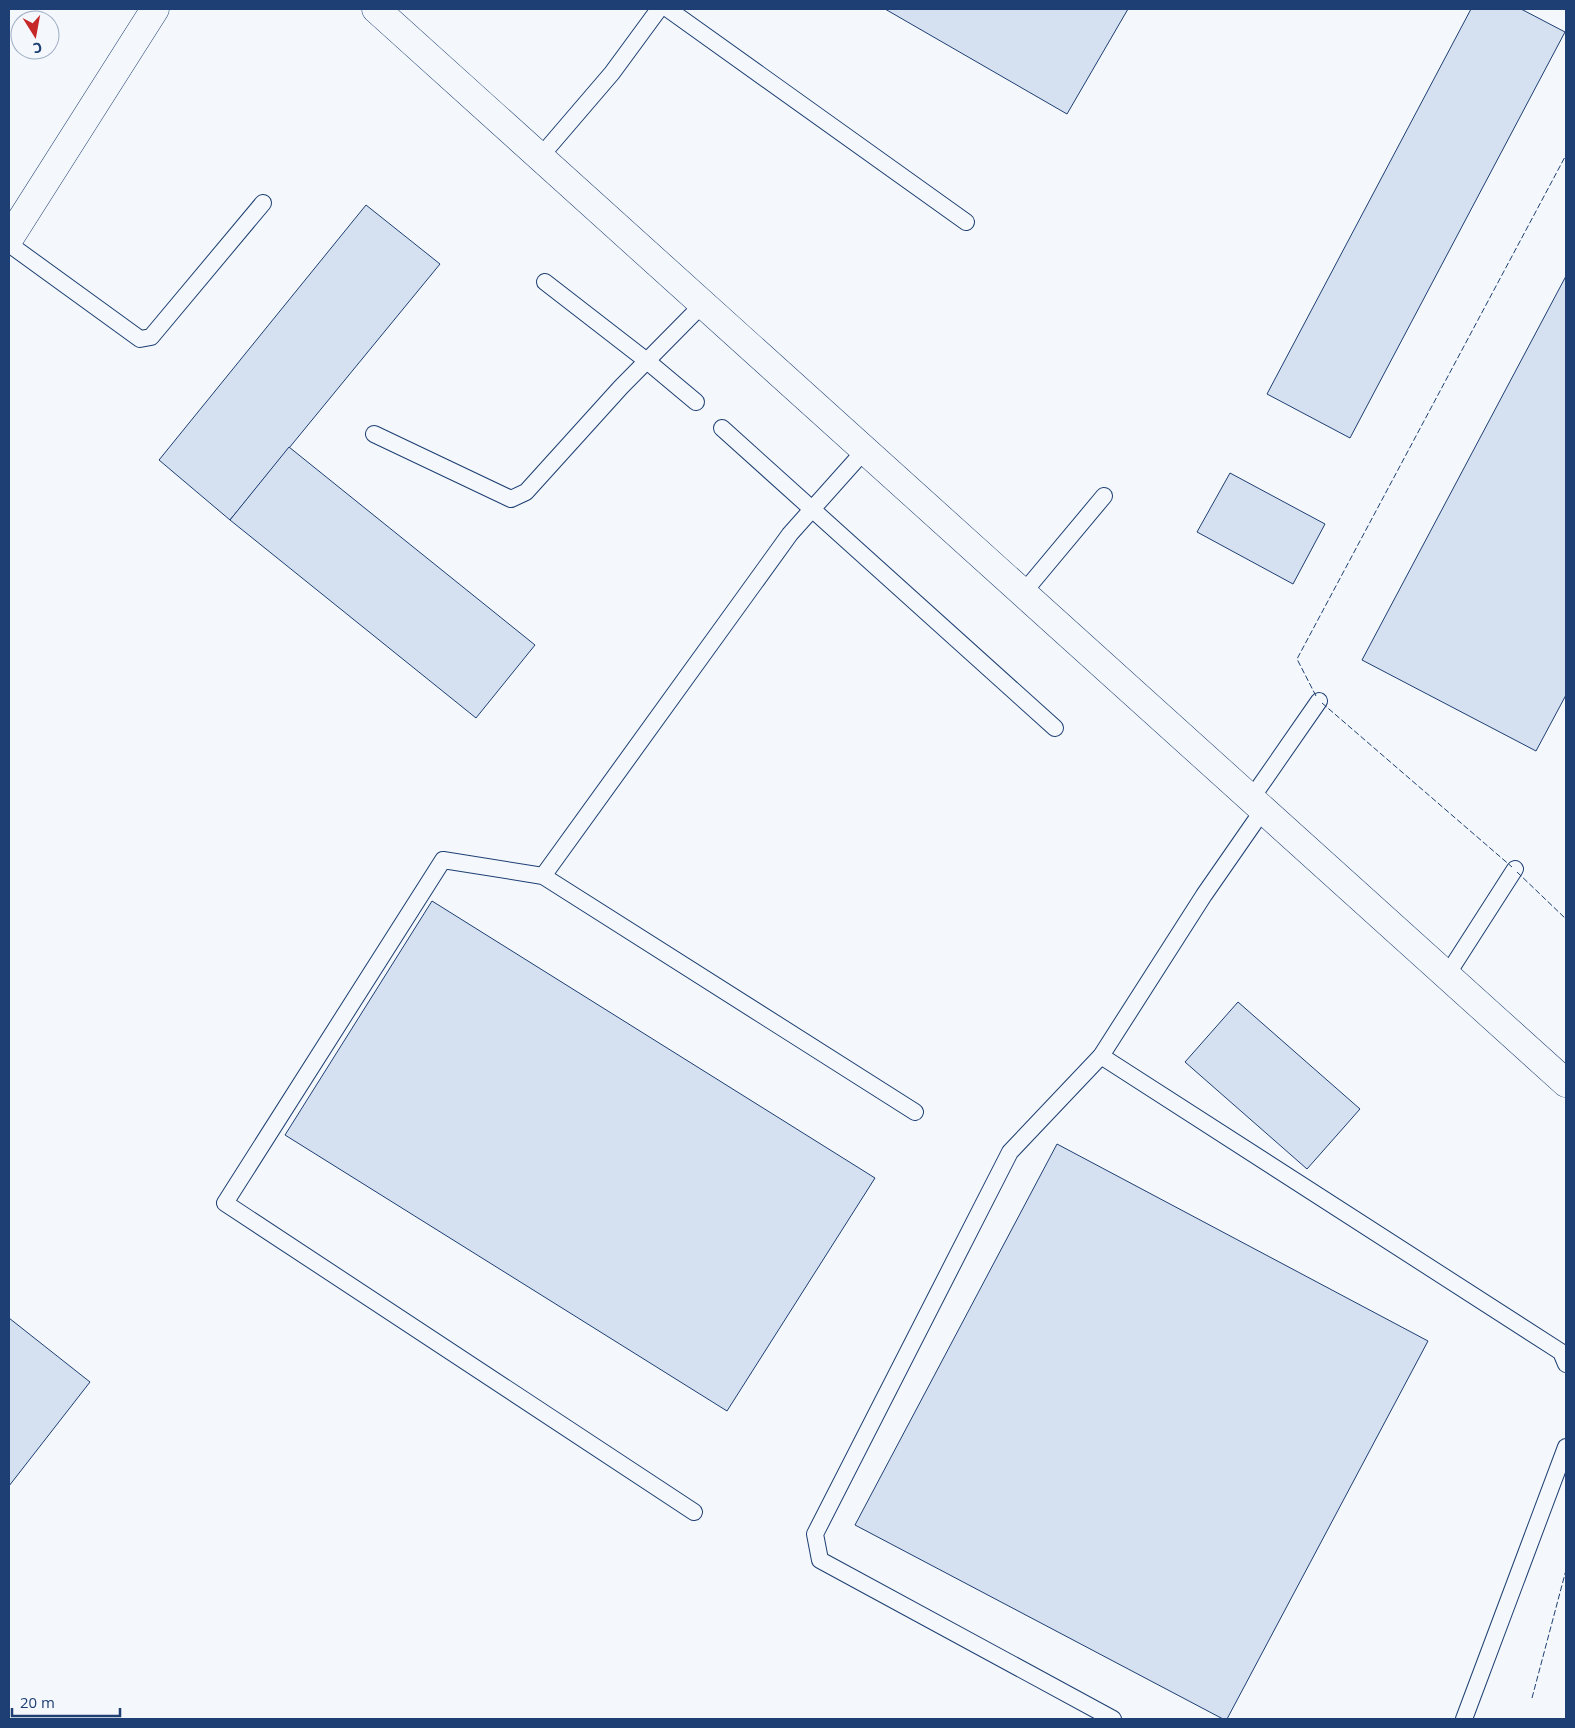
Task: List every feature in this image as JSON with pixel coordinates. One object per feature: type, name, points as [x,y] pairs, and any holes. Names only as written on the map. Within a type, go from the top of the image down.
[{"type":"street","points":[[9,239],[155,9]]},
{"type":"street","points":[[376,9],[1566,1083]]},
{"type":"lane","points":[[540,157],[612,73],[659,9]]},
{"type":"lane","points":[[668,9],[966,222]]},
{"type":"lane","points":[[9,244],[140,338],[151,336],[263,203]]},
{"type":"lane","points":[[545,282],[648,361],[696,402]]},
{"type":"lane","points":[[374,434],[511,500],[526,492],[703,304]]},
{"type":"lane","points":[[722,428],[1055,728]]},
{"type":"lane","points":[[543,876],[790,534],[865,450]]},
{"type":"lane","points":[[1022,593],[1104,496]]},
{"type":"lane","points":[[1112,1719],[820,1560],[815,1534],[1010,1152],[1101,1056],[1204,894],[1319,700]]},
{"type":"lane","points":[[694,1512],[225,1202],[444,860],[543,876],[915,1112]]},
{"type":"lane","points":[[1447,975],[1514,869]]},
{"type":"lane","points":[[1101,1056],[1561,1352],[1566,1364]]},
{"type":"lane","points":[[1464,1719],[1566,1447]]},
{"type":"building","points":[[885,9],[1128,9],[1067,114]]},
{"type":"building","points":[[1471,9],[1521,9],[1565,32],[1350,438],[1267,394]]},
{"type":"building","points":[[366,205],[440,264],[230,520],[159,460]]},
{"type":"building","points":[[1566,276],[1566,695],[1536,751],[1362,660]]},
{"type":"building","points":[[289,447],[535,645],[476,718],[230,520]]},
{"type":"building","points":[[1230,473],[1325,524],[1293,584],[1197,532]]},
{"type":"building","points":[[432,901],[875,1178],[727,1411],[285,1135]]},
{"type":"building","points":[[1238,1002],[1360,1109],[1307,1169],[1185,1062]]},
{"type":"building","points":[[1057,1144],[1428,1341],[1227,1719],[1223,1719],[855,1525]]},
{"type":"building","points":[[9,1318],[90,1382],[9,1486]]},
{"type":"fence","points":[[1316,696],[1297,659],[1566,155]]},
{"type":"fence","points":[[1322,703],[1512,867]]},
{"type":"fence","points":[[1517,872],[1566,919]]},
{"type":"fence","points":[[1532,1698],[1566,1570]]}]
